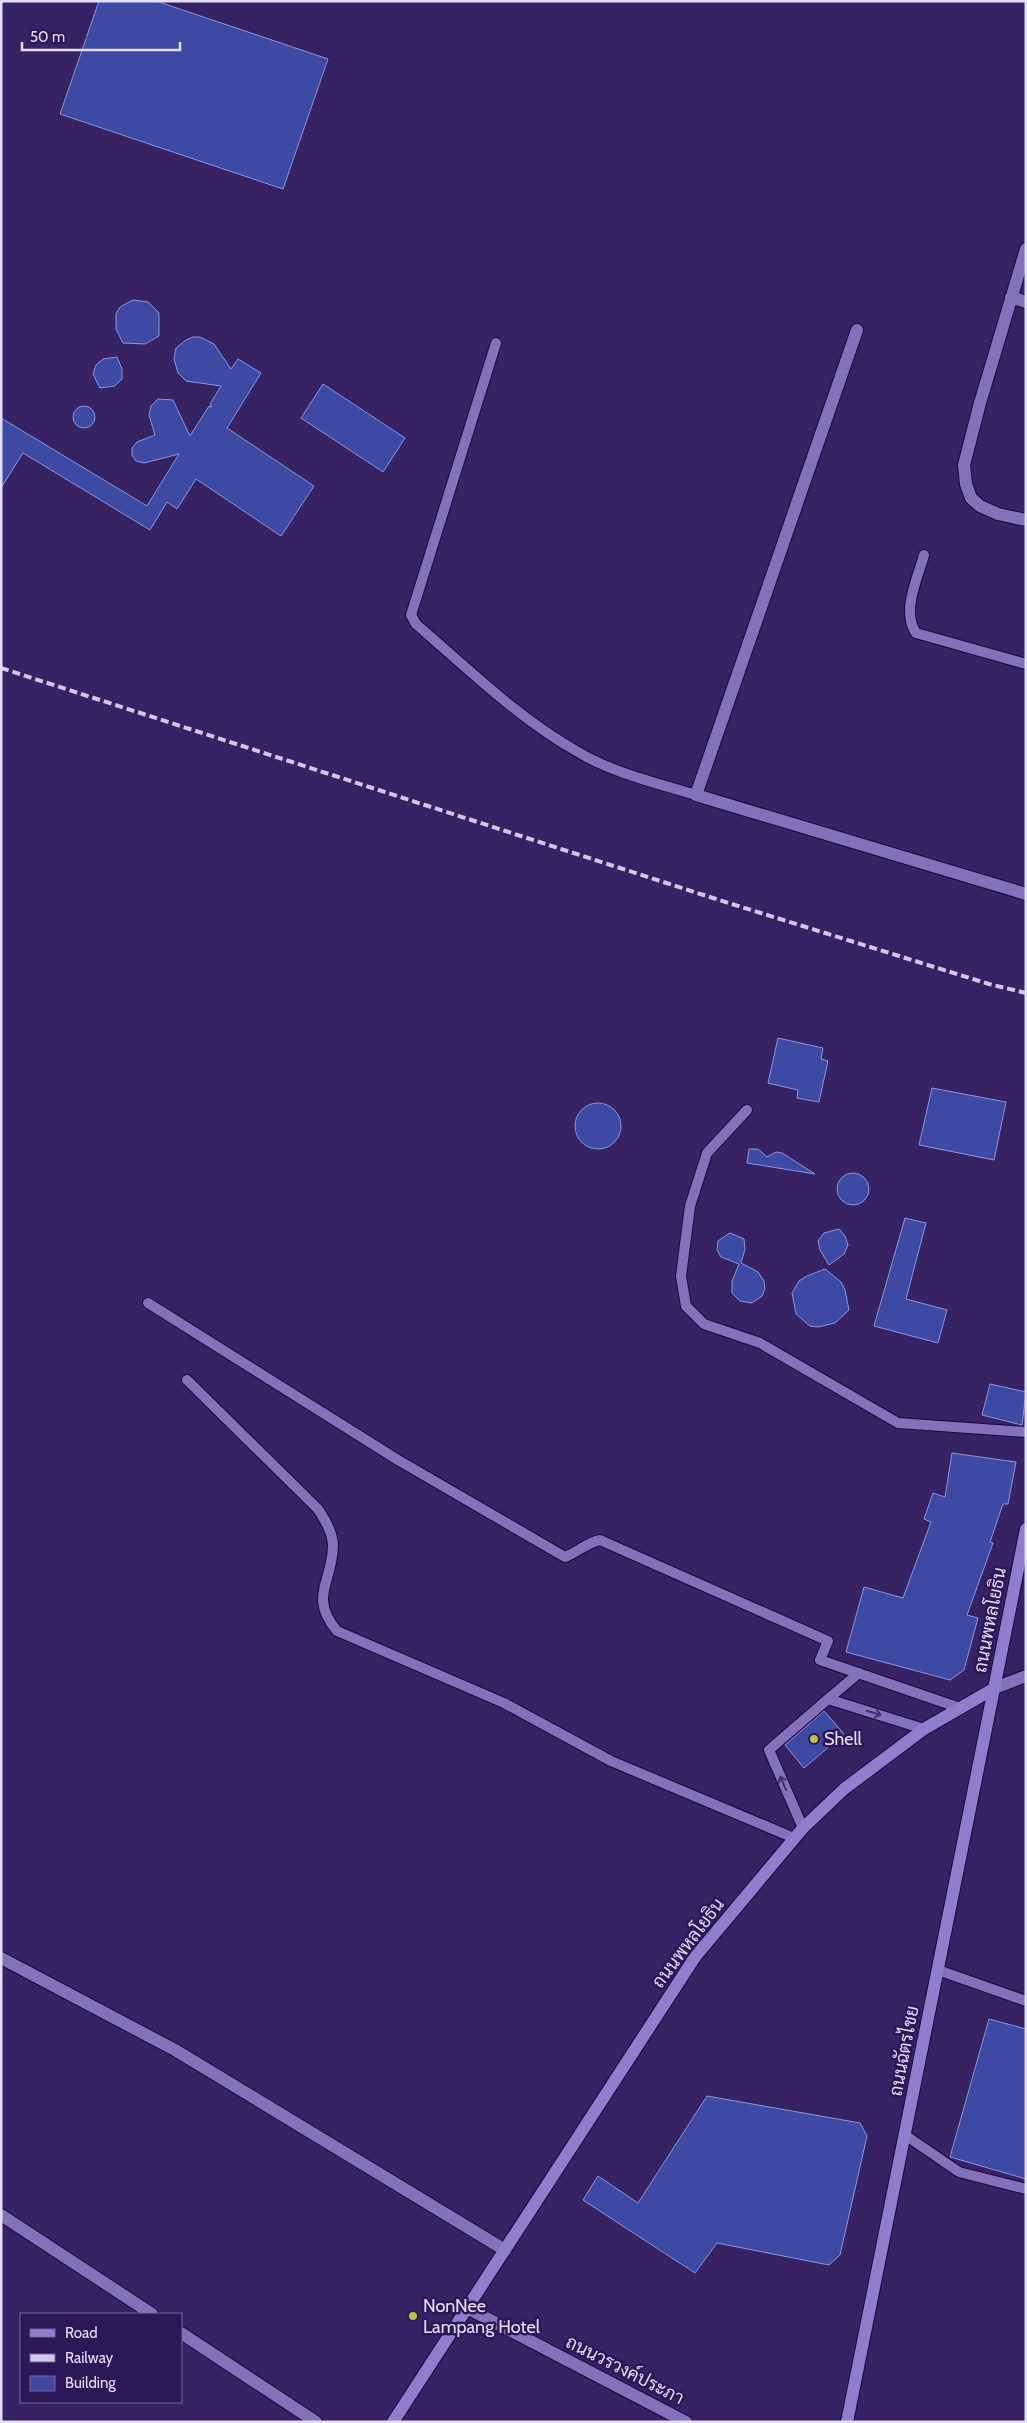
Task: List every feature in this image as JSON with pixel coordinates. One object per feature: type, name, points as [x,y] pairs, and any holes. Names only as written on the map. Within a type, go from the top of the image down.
[{"type":"main road","name":"ถนนพหลโยธิน","points":[[393,2422],[695,1957],[802,1828],[844,1789],[924,1729],[995,1688],[1026,1529]]},
{"type":"main road","name":"ถนนฉัตรไชย","points":[[847,2422],[995,1688]]},
{"type":"street","points":[[1026,249],[964,466],[966,484],[971,498],[980,506],[998,514],[1026,520]]},
{"type":"street","points":[[1011,298],[1026,302]]},
{"type":"street","points":[[857,330],[696,795],[1026,894]]},
{"type":"street","points":[[995,1688],[1026,1676]]},
{"type":"street","points":[[1,1958],[175,2050],[505,2250]]},
{"type":"street","points":[[1,2215],[150,2313]]},
{"type":"street","name":"ถนนวรวงค์ประภา","points":[[467,2308],[686,2422]]},
{"type":"street","points":[[182,2334],[316,2422]]},
{"type":"lane","points":[[496,343],[411,614],[416,624],[528,720],[579,753],[626,772],[696,795]]},
{"type":"lane","points":[[924,555],[912,598],[912,627],[916,632],[1026,664]]},
{"type":"lane","points":[[747,1110],[707,1153],[693,1197],[681,1276],[686,1306],[704,1324],[760,1343],[898,1423],[1026,1432]]},
{"type":"lane","points":[[148,1303],[398,1460],[565,1557],[577,1552],[589,1542],[600,1540],[828,1640],[820,1660],[960,1708]]},
{"type":"lane","points":[[187,1380],[318,1509],[330,1530],[332,1545],[331,1565],[324,1589],[322,1608],[337,1631],[504,1703],[611,1761],[794,1838]]},
{"type":"lane","points":[[802,1828],[769,1750],[859,1673]]},
{"type":"lane","points":[[828,1699],[924,1729]]},
{"type":"lane","points":[[938,1970],[1026,2001]]},
{"type":"lane","points":[[905,2135],[959,2172],[1026,2189]]},
{"type":"building","points":[[99,1],[156,1],[328,59],[283,189],[60,114]]},
{"type":"building","points":[[133,300],[148,302],[159,313],[159,336],[145,344],[123,343],[116,329],[116,314],[120,307]]},
{"type":"building","points":[[193,337],[200,337],[214,344],[231,369],[238,359],[261,373],[227,428],[314,486],[281,536],[196,479],[177,509],[167,502],[150,530],[23,453],[1,488],[1,418],[147,506],[179,454],[144,463],[136,461],[132,455],[132,448],[137,442],[155,435],[149,415],[151,406],[158,399],[173,400],[190,436],[209,406],[212,407],[210,404],[221,386],[186,381],[178,373],[174,359],[176,348]]},
{"type":"building","points":[[117,357],[122,369],[122,379],[115,386],[100,388],[93,374],[96,365],[103,359]]},
{"type":"building","points":[[323,384],[405,438],[383,472],[301,418]]},
{"type":"building","points":[[84,406],[92,409],[95,417],[92,425],[84,428],[76,425],[73,417],[76,409]]},
{"type":"building","points":[[778,1038],[823,1048],[821,1059],[828,1061],[819,1102],[797,1098],[798,1090],[768,1083]]},
{"type":"building","points":[[932,1088],[1006,1102],[994,1160],[919,1145]]},
{"type":"building","points":[[598,1103],[611,1107],[617,1113],[621,1126],[617,1139],[611,1145],[598,1149],[585,1145],[579,1139],[575,1126],[579,1113],[585,1107]]},
{"type":"building","points":[[749,1149],[758,1149],[767,1157],[776,1152],[782,1153],[815,1174],[747,1163]]},
{"type":"building","points":[[853,1173],[859,1174],[864,1178],[868,1183],[868,1195],[864,1200],[859,1204],[853,1205],[847,1204],[842,1200],[838,1195],[837,1189],[838,1183],[842,1178],[847,1174]]},
{"type":"building","points":[[905,1218],[926,1223],[906,1299],[947,1310],[938,1343],[874,1326]]},
{"type":"building","points":[[839,1229],[845,1236],[848,1245],[844,1254],[829,1265],[820,1250],[818,1241],[824,1233]]},
{"type":"building","points":[[730,1233],[744,1239],[745,1249],[741,1263],[758,1272],[764,1281],[765,1289],[762,1296],[752,1303],[740,1301],[732,1293],[732,1281],[739,1264],[721,1257],[717,1250],[718,1241]]},
{"type":"building","points":[[825,1269],[841,1282],[845,1290],[849,1310],[835,1323],[818,1327],[810,1326],[796,1314],[792,1293],[799,1281]]},
{"type":"building","points":[[990,1384],[1026,1392],[1022,1425],[982,1415]]},
{"type":"building","points":[[952,1453],[1016,1462],[1008,1504],[1003,1504],[990,1542],[993,1543],[967,1615],[978,1618],[964,1670],[950,1680],[846,1652],[864,1587],[903,1598],[931,1522],[924,1519],[933,1493],[945,1497]]},
{"type":"building","name":"Shell","points":[[824,1711],[844,1734],[804,1768],[785,1745]]},
{"type":"building","points":[[989,2019],[1026,2029],[1026,2179],[950,2157]]},
{"type":"building","points":[[707,2096],[860,2123],[867,2136],[840,2255],[829,2265],[717,2243],[695,2273],[583,2200],[598,2176],[638,2203]]},
{"type":"railway","points":[[1,668],[719,900],[989,984],[1026,993]]},
{"type":"place","name":"Shell","points":[[814,1739]]},
{"type":"place","name":"NonNee Lampang Hotel","points":[[413,2316]]}]
